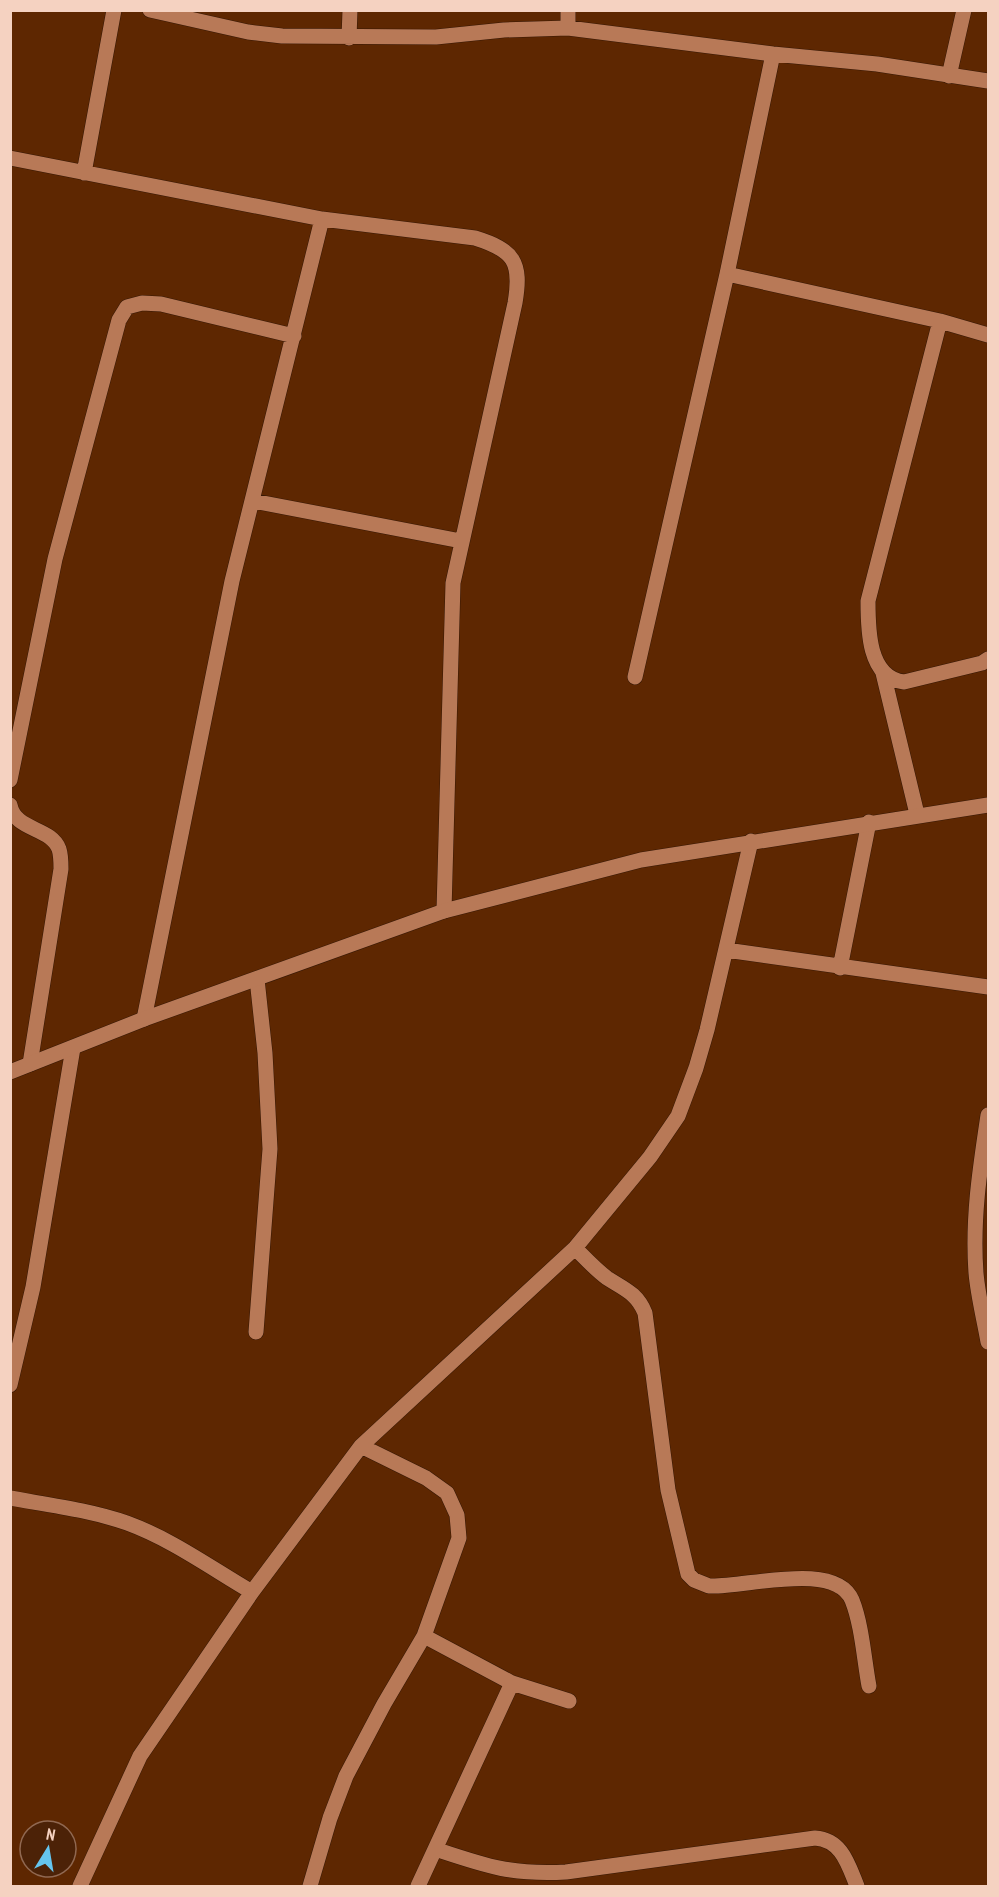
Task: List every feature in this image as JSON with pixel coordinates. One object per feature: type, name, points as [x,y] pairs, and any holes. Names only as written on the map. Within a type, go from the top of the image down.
[{"type":"street","points":[[84,172],[114,10]]},
{"type":"street","points":[[150,10],[248,32],[349,38],[436,37],[504,30],[568,28],[773,54],[877,64],[988,81]]},
{"type":"street","points":[[349,38],[350,10]]},
{"type":"street","points":[[568,10],[568,28]]},
{"type":"street","points":[[949,76],[964,10]]},
{"type":"street","points":[[635,677],[727,274],[773,54]]},
{"type":"street","points":[[10,158],[322,219],[475,238],[498,244],[513,257],[519,276],[515,303],[453,583],[444,911]]},
{"type":"street","points":[[144,1020],[232,581],[322,219]]},
{"type":"street","points":[[727,274],[940,321],[988,335]]},
{"type":"street","points":[[10,780],[55,559],[119,320],[128,307],[142,303],[161,304],[294,336]]},
{"type":"street","points":[[917,814],[883,673],[873,653],[868,624],[868,601],[940,321]]},
{"type":"street","points":[[253,501],[461,541]]},
{"type":"street","points":[[883,673],[892,681],[904,682],[982,663],[988,659]]},
{"type":"street","points":[[10,805],[21,823],[51,838],[59,849],[61,869],[30,1064]]},
{"type":"street","points":[[10,1072],[144,1020],[444,911],[640,860],[917,814],[988,805]]},
{"type":"street","points":[[840,968],[868,822]]},
{"type":"street","points":[[80,1887],[140,1756],[252,1592],[361,1446],[574,1248],[650,1157],[678,1116],[699,1059],[750,841]]},
{"type":"street","points":[[726,950],[840,968],[988,987]]},
{"type":"street","points":[[255,1332],[270,1149],[265,1053],[257,979]]},
{"type":"street","points":[[10,1385],[33,1287],[73,1048]]},
{"type":"street","points":[[988,1123],[976,1196],[975,1237],[976,1275],[988,1342]]},
{"type":"street","points":[[574,1248],[608,1279],[631,1292],[640,1301],[645,1313],[668,1490],[688,1574],[694,1580],[709,1587],[817,1577],[840,1585],[853,1602],[869,1686]]},
{"type":"street","points":[[310,1887],[330,1818],[346,1776],[384,1704],[424,1636],[459,1538],[458,1515],[447,1493],[426,1478],[361,1446]]},
{"type":"street","points":[[10,1498],[97,1514],[127,1523],[163,1539],[252,1592]]},
{"type":"street","points":[[424,1636],[512,1683],[569,1701]]},
{"type":"street","points":[[418,1887],[512,1683]]},
{"type":"street","points":[[435,1850],[500,1870],[529,1874],[566,1872],[815,1838],[828,1839],[836,1844],[846,1859],[857,1887]]}]
